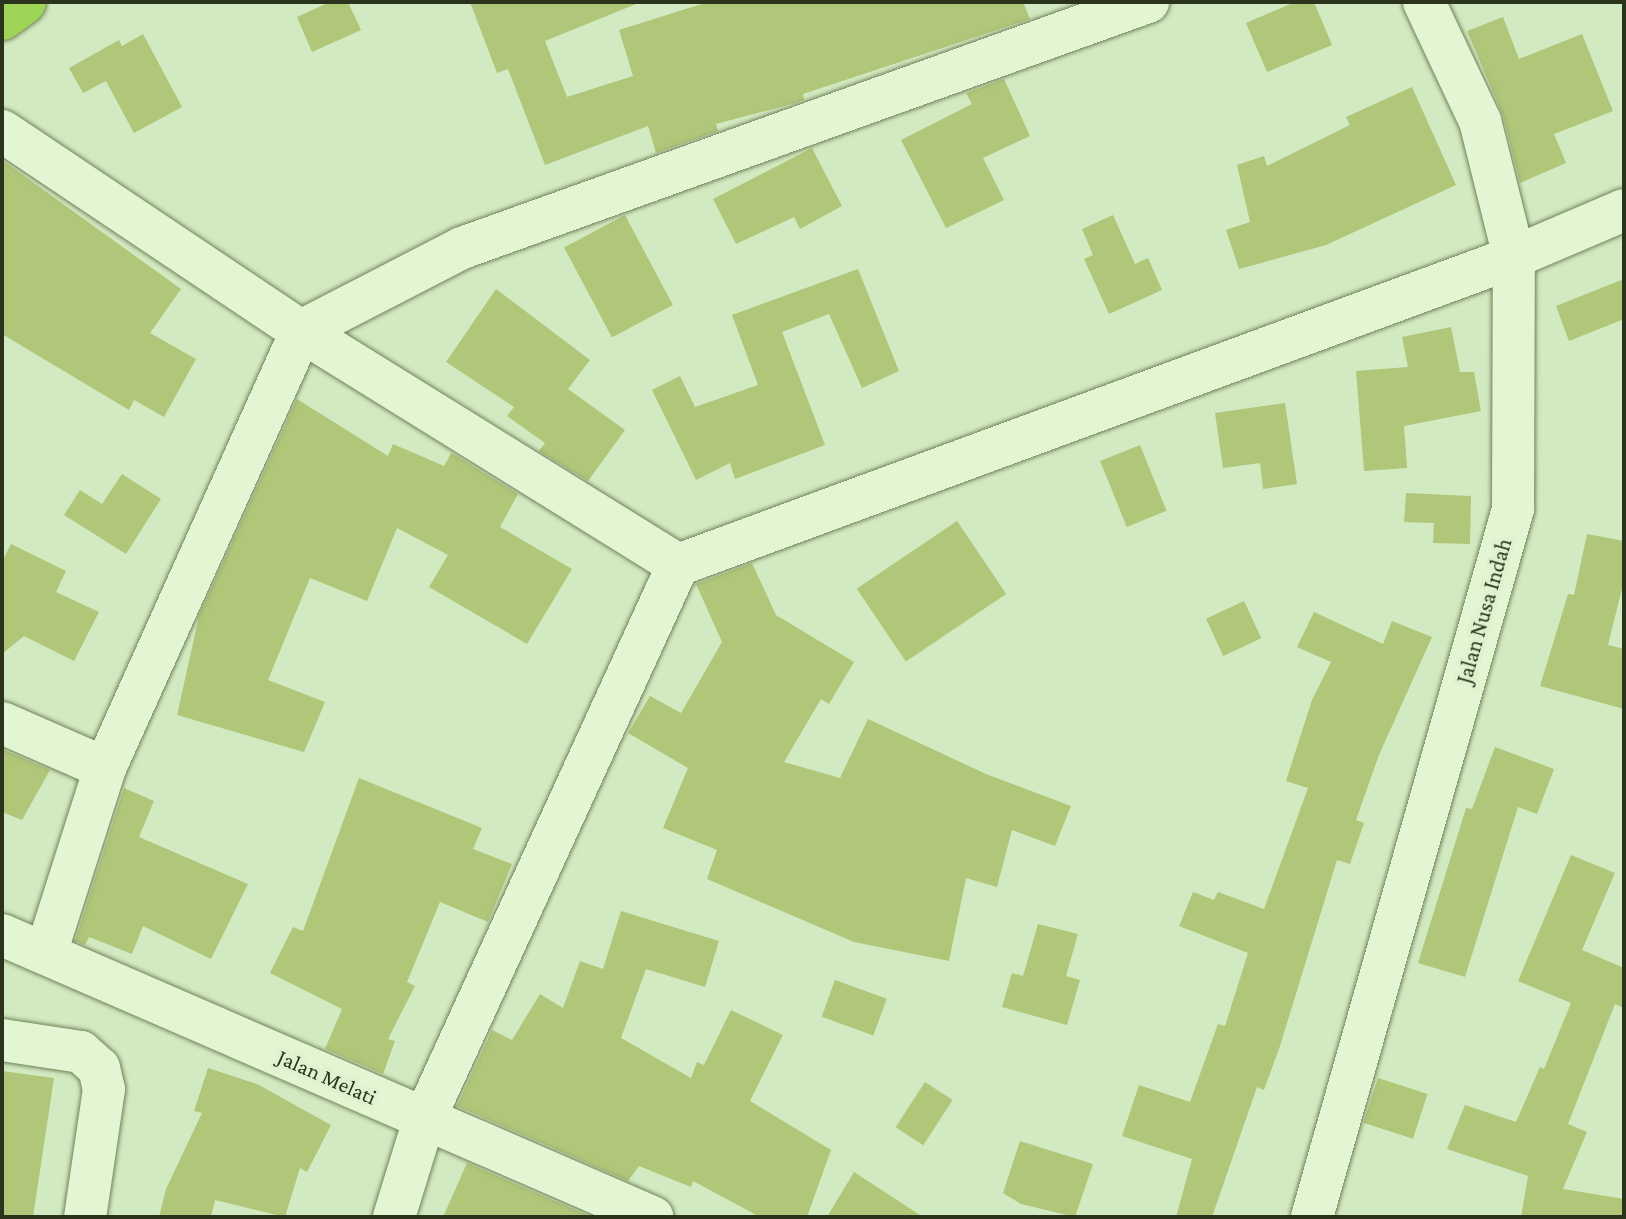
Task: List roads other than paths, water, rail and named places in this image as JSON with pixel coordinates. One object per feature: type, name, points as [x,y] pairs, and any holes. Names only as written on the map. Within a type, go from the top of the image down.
[{"type":"highway","points":[[2,18],[24,2]]},
{"type":"street","points":[[46,953],[105,768],[301,331],[462,248],[1148,2]]},
{"type":"street","name":"Jalan Nusa Indah","points":[[1312,1217],[1513,509],[1514,257],[1480,121],[1424,2]]},
{"type":"street","points":[[2,131],[301,331],[678,565]]},
{"type":"street","points":[[394,1217],[424,1120],[678,565],[1514,257],[1624,210]]},
{"type":"street","points":[[2,723],[105,768]]},
{"type":"street","name":"Jalan Melati","points":[[2,935],[652,1217]]},
{"type":"street","points":[[2,1040],[81,1052],[99,1068],[104,1089],[85,1217]]}]
